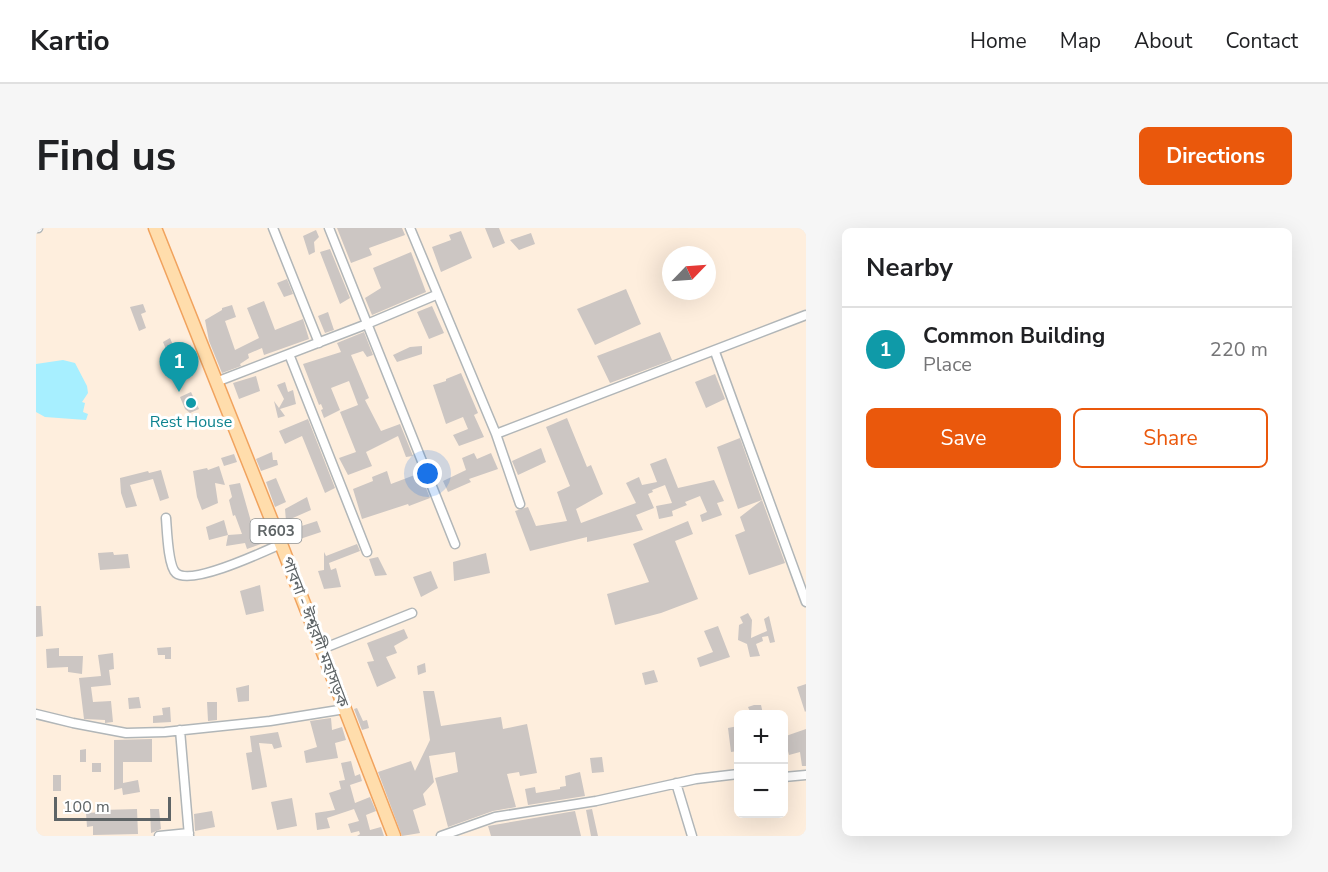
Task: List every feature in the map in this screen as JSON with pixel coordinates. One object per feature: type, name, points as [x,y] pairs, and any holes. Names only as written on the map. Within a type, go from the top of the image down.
[{"type":"main road","name":"পাবনা - ঈশ্বরদী মহাসড়ক","points":[[154,228],[281,544],[394,836]]},
{"type":"street","points":[[273,228],[319,343]]},
{"type":"street","points":[[329,228],[456,544]]},
{"type":"street","points":[[410,228],[436,295],[496,434],[520,504]]},
{"type":"street","points":[[216,382],[436,295]]},
{"type":"street","points":[[496,434],[715,352],[806,315]]},
{"type":"street","points":[[715,352],[806,602]]},
{"type":"street","points":[[289,354],[367,552]]},
{"type":"street","points":[[166,518],[171,564],[179,575],[199,575],[215,571],[281,544]]},
{"type":"street","points":[[322,649],[412,612]]},
{"type":"street","points":[[36,714],[126,733],[270,721],[345,709]]},
{"type":"street","points":[[159,836],[189,835],[180,730]]},
{"type":"street","points":[[441,836],[495,817],[596,801],[676,783],[734,775]]},
{"type":"street","points":[[788,777],[806,775]]},
{"type":"street","points":[[676,783],[692,836]]},
{"type":"shaded area","points":[[36,228],[806,228],[806,836],[36,836]]},
{"type":"water","points":[[63,360],[75,363],[87,386],[88,393],[82,402],[85,403],[83,412],[88,414],[86,420],[45,417],[36,412],[36,364]]},
{"type":"building","points":[[337,228],[402,228],[405,235],[369,248],[372,255],[351,263]]},
{"type":"building","points":[[485,228],[499,228],[505,243],[493,248]]},
{"type":"building","points":[[316,230],[319,237],[314,242],[315,252],[309,255],[303,236]]},
{"type":"building","points":[[461,231],[472,258],[441,272],[432,247],[451,240],[449,235]]},
{"type":"building","points":[[531,233],[535,244],[519,250],[510,240]]},
{"type":"building","points":[[330,249],[350,298],[340,304],[320,252]]},
{"type":"building","points":[[411,252],[426,292],[372,315],[365,298],[381,288],[373,268]]},
{"type":"building","points":[[287,279],[293,294],[284,297],[277,283]]},
{"type":"building","points":[[626,289],[641,324],[595,345],[577,309]]},
{"type":"building","points":[[264,301],[275,330],[303,319],[309,339],[264,355],[262,348],[248,354],[249,358],[240,364],[241,366],[222,373],[209,341],[205,320],[222,308],[232,305],[236,317],[225,321],[235,350],[259,338],[247,308]]},
{"type":"building","points":[[143,304],[146,312],[141,314],[146,328],[139,331],[130,307]]},
{"type":"building","points":[[432,306],[444,333],[429,339],[417,312]]},
{"type":"building","points":[[328,312],[334,330],[325,333],[318,316]]},
{"type":"building","points":[[364,332],[373,355],[367,357],[363,351],[351,355],[369,398],[365,400],[381,431],[400,424],[413,456],[406,457],[398,436],[366,452],[372,466],[348,475],[339,458],[356,452],[340,412],[358,405],[349,381],[331,388],[340,410],[324,418],[321,410],[323,409],[321,404],[319,405],[303,364],[341,352],[337,343]]},
{"type":"building","points":[[660,332],[672,360],[610,383],[597,356]]},
{"type":"building","points":[[170,338],[183,369],[166,376],[162,368],[172,364],[163,342]]},
{"type":"building","points":[[422,346],[422,354],[397,362],[393,355],[410,347]]},
{"type":"building","points":[[461,373],[478,413],[474,415],[484,437],[459,446],[453,435],[468,429],[463,417],[446,424],[433,385]]},
{"type":"building","points":[[715,374],[725,399],[706,408],[695,382]]},
{"type":"building","points":[[256,376],[260,391],[239,399],[233,383]]},
{"type":"building","points":[[285,382],[288,392],[293,390],[296,404],[280,409],[285,416],[278,418],[274,401],[279,408],[284,399],[277,385]]},
{"type":"building","name":"Rest House","points":[[191,392],[199,409],[190,413],[185,409],[180,397]]},
{"type":"building","points":[[567,418],[587,467],[591,465],[603,494],[576,509],[581,523],[636,503],[626,483],[639,477],[642,485],[657,482],[650,464],[666,458],[678,488],[714,480],[724,501],[717,503],[722,515],[702,522],[700,515],[707,512],[700,496],[672,511],[673,516],[659,519],[656,506],[672,503],[665,485],[648,494],[654,508],[636,515],[643,530],[587,542],[587,537],[530,551],[515,511],[528,507],[536,526],[567,521],[557,492],[570,486],[546,427]]},
{"type":"building","points":[[308,419],[335,488],[325,493],[302,436],[285,444],[279,431]]},
{"type":"building","points":[[740,438],[762,500],[738,509],[717,447]]},
{"type":"building","points":[[541,448],[546,462],[518,475],[512,461]]},
{"type":"building","points":[[272,452],[273,460],[277,460],[278,465],[261,471],[256,459]]},
{"type":"building","points":[[474,453],[477,459],[491,453],[498,469],[469,479],[471,482],[448,492],[443,481],[466,470],[462,458]]},
{"type":"building","points":[[234,454],[237,462],[224,466],[221,458]]},
{"type":"building","points":[[219,466],[225,485],[215,483],[218,503],[202,510],[197,497],[193,471],[207,468],[208,470]]},
{"type":"building","points":[[161,470],[169,498],[160,501],[153,479],[130,485],[137,506],[126,508],[121,493],[120,478]]},
{"type":"building","points":[[387,471],[391,484],[420,473],[430,498],[362,519],[353,489],[373,481],[372,477]]},
{"type":"building","points":[[276,478],[286,502],[275,507],[266,482]]},
{"type":"building","points":[[240,483],[254,532],[263,528],[269,541],[247,549],[245,543],[226,546],[228,535],[242,534],[235,515],[233,516],[229,500],[232,497],[229,485]]},
{"type":"building","points":[[307,497],[311,510],[286,521],[285,509]]},
{"type":"building","points":[[762,500],[785,563],[749,575],[735,535],[745,531],[740,517]]},
{"type":"building","points":[[224,520],[228,535],[209,540],[206,527]]},
{"type":"building","points":[[317,521],[321,532],[291,542],[286,531]]},
{"type":"building","points":[[688,521],[693,534],[675,541],[698,599],[661,613],[615,625],[607,594],[649,582],[633,544]]},
{"type":"building","points":[[357,544],[360,551],[329,563],[331,570],[336,568],[341,587],[324,589],[318,571],[324,570],[324,552],[326,556]]},
{"type":"building","points":[[113,552],[114,555],[128,554],[130,568],[100,570],[98,553]]},
{"type":"building","points":[[486,553],[490,573],[454,581],[453,562]]},
{"type":"building","points":[[378,557],[387,575],[375,576],[369,559]]},
{"type":"building","points":[[431,571],[438,588],[421,597],[413,577]]},
{"type":"building","points":[[260,585],[264,611],[246,615],[240,591]]},
{"type":"building","points":[[36,606],[41,606],[43,636],[36,637]]},
{"type":"building","points":[[748,613],[752,620],[751,638],[767,631],[764,619],[769,616],[775,642],[770,643],[768,636],[762,637],[763,641],[756,644],[760,656],[750,657],[747,644],[738,640],[739,625],[743,623],[740,617]]},
{"type":"building","points":[[718,626],[730,657],[700,667],[697,658],[713,652],[704,631]]},
{"type":"building","points":[[404,629],[408,638],[394,646],[397,653],[386,657],[396,678],[377,687],[367,662],[374,661],[367,643]]},
{"type":"building","points":[[171,647],[171,659],[165,659],[165,655],[158,655],[157,648]]},
{"type":"building","points":[[59,648],[59,656],[83,656],[82,674],[68,672],[68,667],[47,668],[46,649]]},
{"type":"building","points":[[113,653],[114,669],[109,670],[111,685],[91,687],[93,702],[111,701],[113,722],[105,723],[105,720],[84,719],[79,678],[101,676],[98,655]]},
{"type":"building","points":[[425,663],[426,672],[418,675],[417,666]]},
{"type":"building","points":[[654,670],[658,682],[645,685],[642,673]]},
{"type":"building","points":[[806,684],[806,711],[805,712],[797,687]]},
{"type":"building","points":[[249,685],[249,701],[238,702],[236,688]]},
{"type":"building","points":[[423,691],[434,691],[441,726],[501,717],[503,729],[527,724],[537,773],[520,776],[519,772],[507,774],[516,807],[493,811],[448,827],[435,778],[458,772],[455,752],[429,756],[434,782],[423,794],[426,805],[413,810],[420,833],[402,836],[378,772],[411,761],[415,771],[430,740]]},
{"type":"building","points":[[139,697],[141,708],[129,709],[128,698]]},
{"type":"building","points":[[207,702],[217,702],[217,720],[208,721]]},
{"type":"building","points":[[761,705],[762,710],[749,710],[748,707]]},
{"type":"building","points":[[170,707],[171,722],[153,723],[153,716],[163,715],[162,708]]},
{"type":"building","points":[[357,708],[363,721],[367,720],[369,728],[362,730],[354,709]]},
{"type":"building","points":[[331,718],[332,730],[342,727],[346,740],[335,743],[338,758],[306,763],[304,751],[317,747],[310,721]]},
{"type":"building","points":[[734,727],[734,752],[731,752],[728,728]]},
{"type":"building","points":[[806,729],[806,766],[802,766],[800,752],[789,755],[788,735]]},
{"type":"building","points":[[278,732],[282,747],[274,749],[272,744],[259,743],[267,787],[252,790],[246,753],[252,752],[250,736]]},
{"type":"building","points":[[152,739],[152,762],[123,762],[123,783],[138,780],[140,792],[123,795],[122,788],[114,790],[114,740]]},
{"type":"building","points":[[86,749],[86,762],[80,762],[80,750]]},
{"type":"building","points":[[602,757],[604,772],[592,773],[590,758]]},
{"type":"building","points":[[351,761],[355,776],[360,774],[362,781],[350,785],[355,803],[370,797],[376,811],[366,815],[370,830],[381,827],[384,836],[357,836],[360,834],[359,831],[351,833],[348,824],[359,821],[354,809],[327,818],[330,828],[317,830],[315,813],[335,810],[329,793],[341,789],[339,781],[345,780],[341,763]]},
{"type":"building","points":[[92,763],[101,763],[101,772],[92,772]]},
{"type":"building","points":[[580,772],[585,796],[528,805],[525,789],[535,787],[536,793],[560,789],[566,786],[565,776]]},
{"type":"building","points":[[53,775],[61,775],[61,791],[53,791]]},
{"type":"building","points":[[292,798],[297,826],[277,830],[271,802]]},
{"type":"building","points":[[137,809],[138,834],[93,835],[93,826],[87,827],[86,813]]},
{"type":"building","points":[[150,809],[159,809],[161,829],[151,833]]},
{"type":"building","points":[[592,809],[598,836],[591,836],[586,810]]},
{"type":"building","points":[[212,811],[215,827],[195,831],[194,814]]},
{"type":"building","points":[[575,811],[581,836],[491,836],[488,826]]},
{"type":"place","name":"Common Building","points":[[179,392]]},
{"type":"place","name":"Rest House","points":[[191,403]]}]
